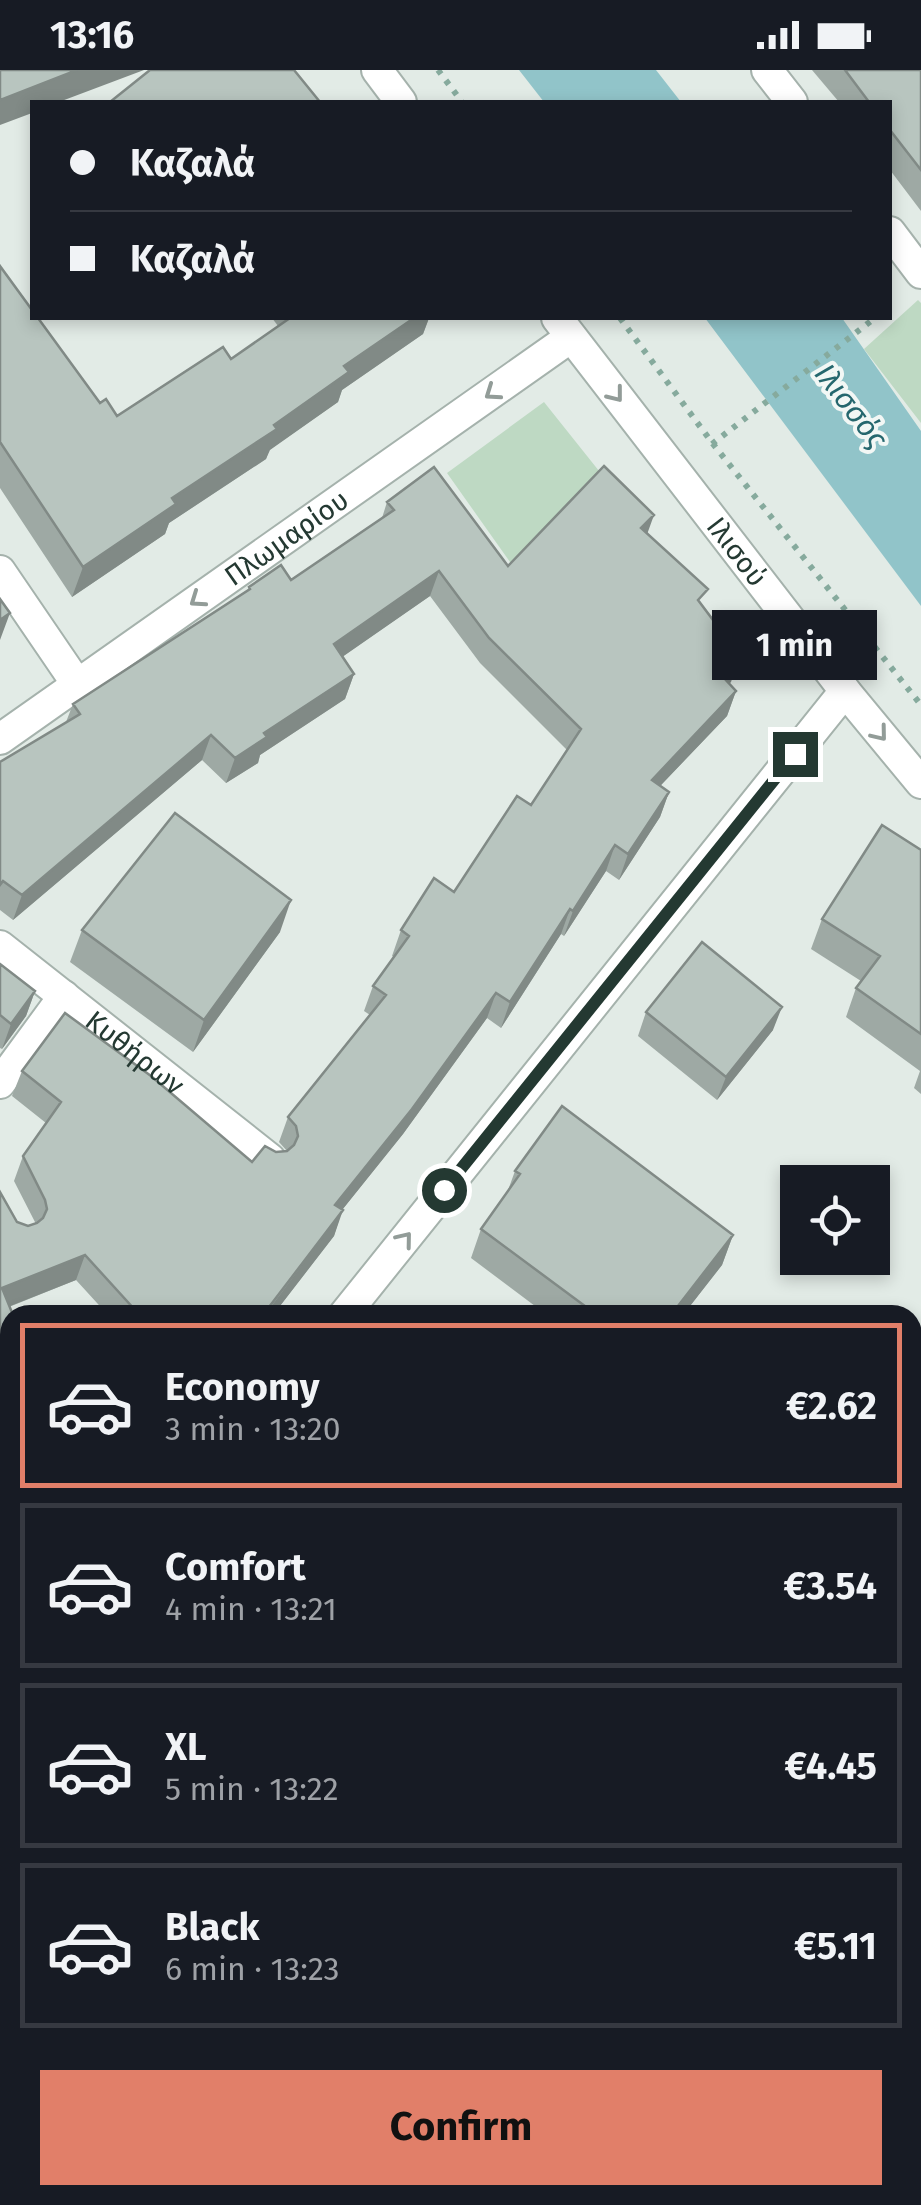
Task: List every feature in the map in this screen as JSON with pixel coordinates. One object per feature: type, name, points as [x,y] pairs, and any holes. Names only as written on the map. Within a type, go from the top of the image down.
[{"type":"street","points":[[377,70],[400,100]]},
{"type":"street","points":[[767,70],[790,100]]},
{"type":"street","points":[[892,235],[921,273]]},
{"type":"street","name":"Πλωμαρίου","points":[[0,738],[564,327]]},
{"type":"street","name":"Ιλισού","points":[[564,327],[845,692],[921,784]]},
{"type":"street","points":[[0,571],[77,684]]},
{"type":"street","points":[[352,1305],[845,692]]},
{"type":"street","name":"Κυθήρων","points":[[0,946],[270,1159]]},
{"type":"street","points":[[0,1083],[64,996]]},
{"type":"path","points":[[438,70],[460,100]]},
{"type":"path","name":"Ιλισού","points":[[621,320],[713,444],[921,704]]},
{"type":"path","points":[[744,419],[872,320]]},
{"type":"green space","points":[[918,300],[921,303],[921,423],[864,349]]},
{"type":"green space","points":[[544,402],[607,481],[517,572],[447,473]]},
{"type":"water","points":[[519,70],[656,70],[679,100],[542,100]]},
{"type":"water","name":"Ιλισσός","points":[[706,320],[843,320],[921,431],[921,606]]},
{"type":"building","points":[[0,70],[77,70],[0,100]]},
{"type":"building","points":[[150,70],[294,70],[318,100],[112,100]]},
{"type":"building","points":[[845,70],[921,70],[921,170],[892,133],[892,100],[868,100]]},
{"type":"building","points":[[0,266],[30,307],[30,320],[39,320],[100,403],[106,399],[117,416],[223,347],[231,359],[287,320],[411,320],[344,366],[349,372],[274,425],[277,429],[172,498],[176,504],[83,567],[0,442]]},
{"type":"building","points":[[604,466],[654,515],[641,528],[708,589],[698,600],[740,656],[723,677],[736,691],[652,780],[669,792],[628,854],[615,845],[510,1002],[496,993],[412,1109],[335,1205],[343,1210],[271,1305],[131,1305],[85,1255],[2,1288],[9,1305],[0,1305],[0,1192],[17,1222],[28,1226],[43,1218],[45,1200],[23,1156],[61,1102],[22,1071],[65,1013],[151,1076],[252,1162],[265,1146],[276,1152],[287,1151],[298,1136],[288,1117],[386,995],[373,986],[409,936],[401,930],[434,878],[454,892],[517,796],[531,805],[581,729],[489,638],[439,571],[334,644],[354,674],[264,733],[267,737],[235,758],[211,735],[22,895],[3,881],[0,885],[0,762],[80,714],[73,704],[281,565],[291,580],[394,510],[387,502],[434,467],[508,566]]},
{"type":"building","points":[[0,599],[10,613],[0,620]]},
{"type":"building","points":[[175,813],[291,900],[204,1020],[82,930]]},
{"type":"building","points":[[882,825],[921,850],[921,1034],[856,988],[880,956],[822,919]]},
{"type":"building","points":[[702,942],[782,1007],[726,1077],[646,1012]]},
{"type":"building","points":[[0,964],[35,991],[11,1024],[0,1015]]},
{"type":"building","points":[[562,1106],[733,1235],[679,1305],[584,1305],[481,1229],[520,1174],[515,1171]]},
{"type":"route","points":[[444,1190],[795,754]]}]
